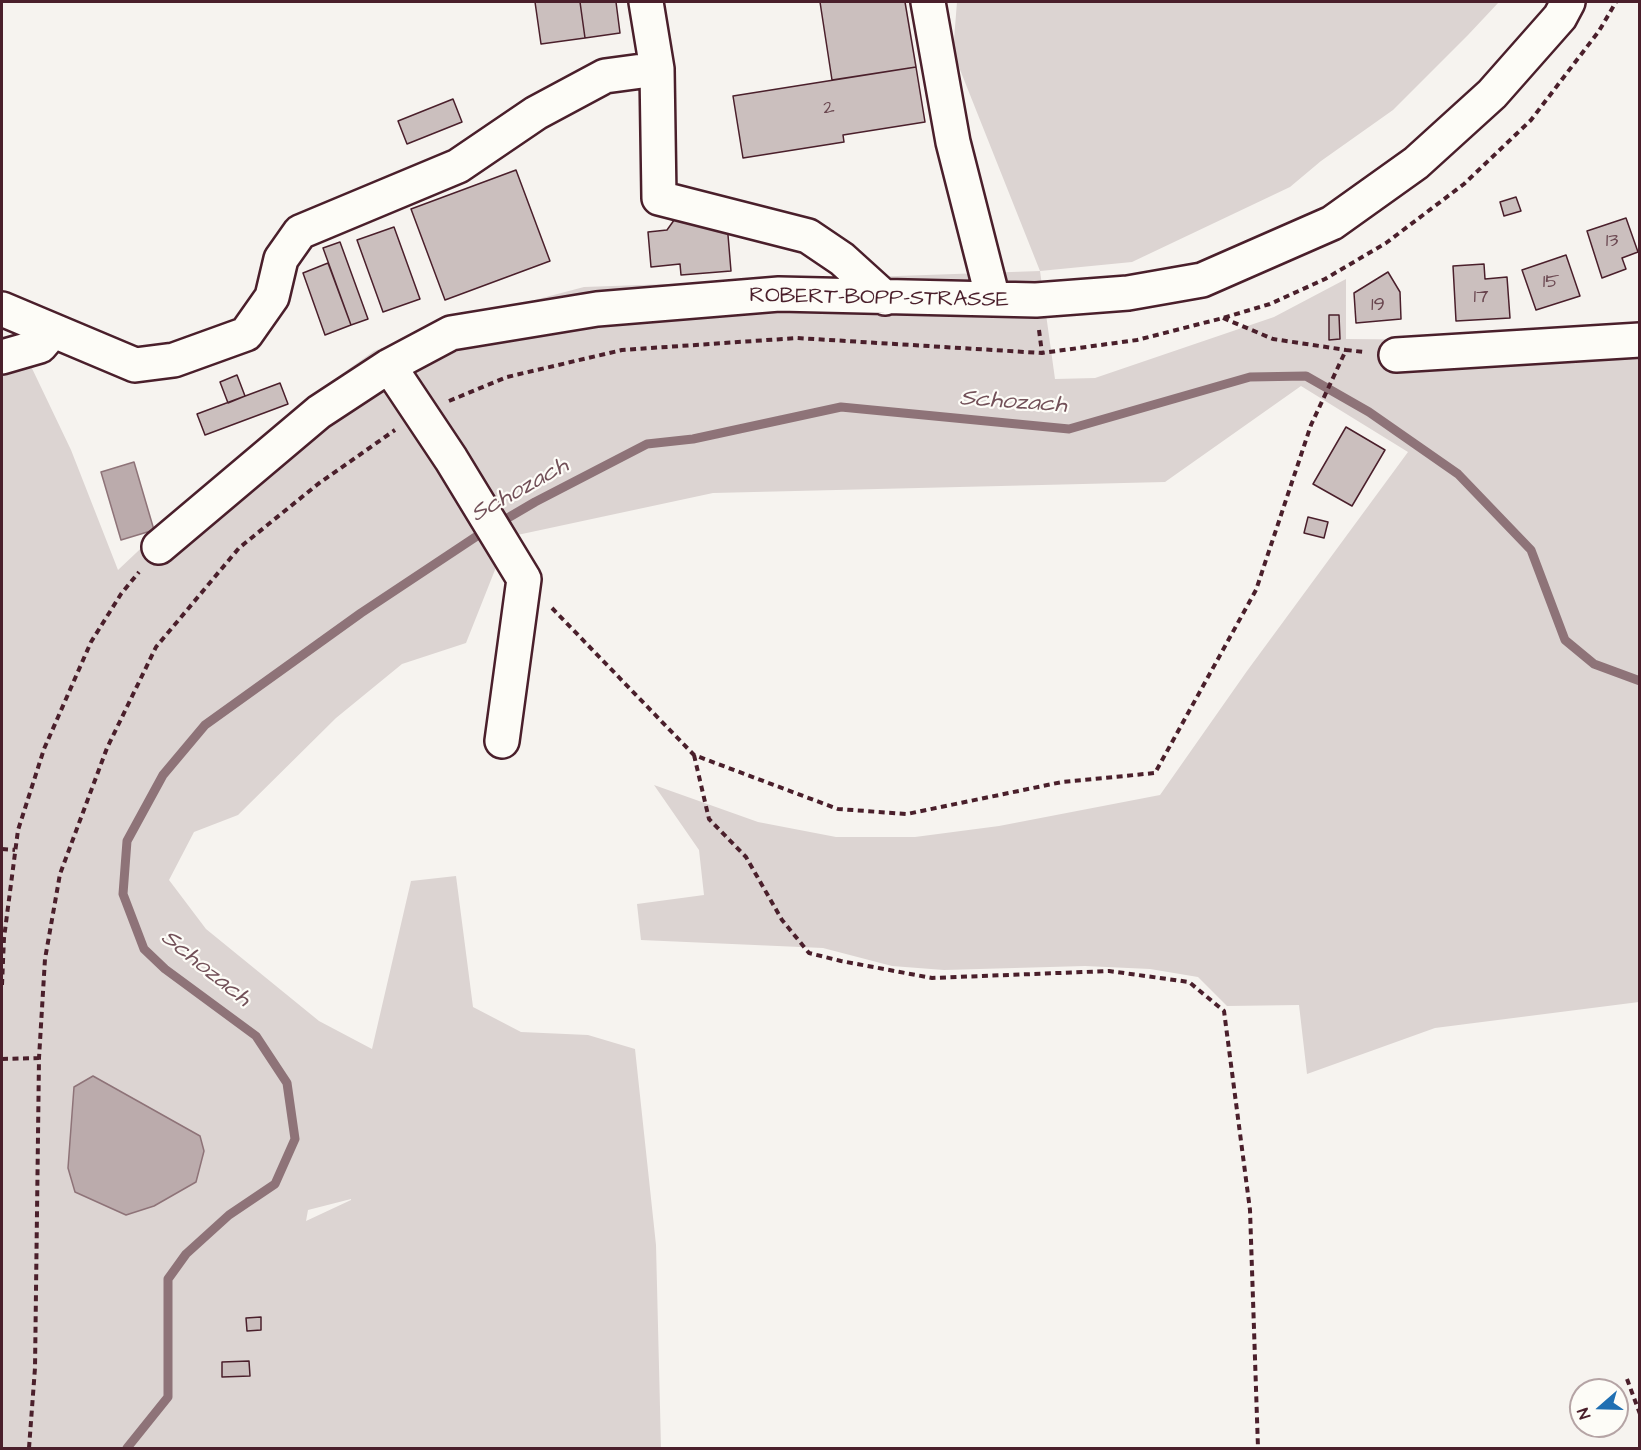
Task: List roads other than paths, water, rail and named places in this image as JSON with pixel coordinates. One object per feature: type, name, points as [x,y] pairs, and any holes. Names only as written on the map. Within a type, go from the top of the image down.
[{"type":"street","points":[[646,2],[657,69],[659,198],[808,236],[842,259],[885,298]]},
{"type":"street","points":[[927,2],[953,142],[993,299]]},
{"type":"street","name":"ROBERT-BOPP-STRASSE","points":[[159,547],[319,412],[388,366],[452,333],[597,309],[779,294],[1036,300],[1128,293],[1202,280],[1332,223],[1416,163],[1492,94],[1560,17],[1568,2]]},
{"type":"street","points":[[2,309],[135,365],[174,360],[246,334],[272,297],[281,259],[300,232],[458,166],[536,112],[605,76],[657,69]]},
{"type":"street","points":[[2,357],[40,346],[52,332]]},
{"type":"street","points":[[1396,355],[1640,340]]},
{"type":"street","points":[[388,366],[451,459],[524,579],[501,741]]},
{"type":"waterway","name":"Schozach","points":[[127,1448],[168,1397],[168,1279],[186,1254],[229,1215],[275,1184],[295,1139],[287,1083],[256,1036],[165,969],[144,949],[123,894],[127,841],[163,775],[205,725],[361,613],[477,536],[535,502],[647,444],[693,439],[841,407],[1069,429],[1250,377],[1306,376],[1369,412],[1458,474],[1531,550],[1565,640],[1594,664],[1640,681]]}]
